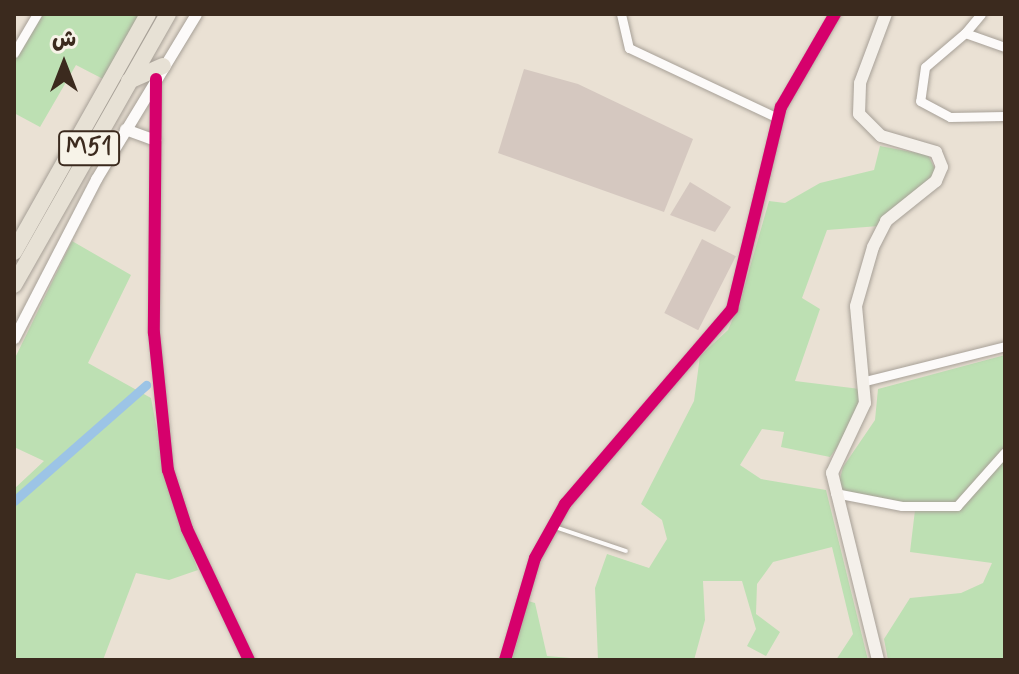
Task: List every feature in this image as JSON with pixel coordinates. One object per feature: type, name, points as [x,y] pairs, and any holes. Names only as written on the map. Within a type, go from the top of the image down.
[{"type":"highway","name":"M51","points":[[14,252],[148,14]]},
{"type":"highway","name":"M51","points":[[14,285],[168,14]]},
{"type":"highway","points":[[127,82],[160,72]]},
{"type":"main road","points":[[878,660],[832,492],[835,458],[862,417],[865,381],[856,306],[873,247],[886,221],[936,181],[942,167],[936,152],[881,136],[859,114],[860,83],[886,14]]},
{"type":"street","points":[[14,53],[37,14]]},
{"type":"street","points":[[14,338],[125,129],[196,14]]},
{"type":"street","points":[[621,14],[629,48],[778,118]]},
{"type":"street","points":[[505,660],[551,526],[727,319],[763,199],[778,118],[835,14]]},
{"type":"street","points":[[981,14],[965,33],[925,67],[920,101],[950,117],[1005,116]]},
{"type":"street","points":[[965,33],[1005,47]]},
{"type":"street","points":[[160,72],[155,140],[154,333],[168,470],[187,529],[249,660]]},
{"type":"street","points":[[125,129],[155,140]]},
{"type":"street","points":[[865,381],[1005,346]]},
{"type":"street","points":[[832,492],[902,506],[957,506],[1005,452]]},
{"type":"lane","points":[[551,526],[626,551]]},
{"type":"green space","points":[[39,14],[140,14],[103,79],[76,65],[40,127],[14,113],[14,55]]},
{"type":"green space","points":[[880,146],[928,155],[937,173],[879,226],[827,230],[802,298],[820,309],[795,381],[860,389],[857,420],[830,457],[781,447],[784,432],[762,429],[740,465],[761,479],[826,490],[868,660],[836,660],[853,634],[832,547],[773,562],[757,584],[756,614],[780,632],[766,656],[747,646],[756,629],[742,581],[703,581],[705,620],[694,660],[598,660],[595,588],[607,554],[649,568],[667,539],[662,520],[641,504],[694,401],[700,356],[728,330],[740,302],[769,201],[785,203],[820,183],[874,170]]},
{"type":"green space","points":[[72,241],[131,275],[88,363],[151,398],[168,488],[198,570],[169,580],[136,573],[103,660],[14,660],[14,489],[44,461],[14,447],[14,360]]},
{"type":"green space","points":[[1005,355],[1005,660],[888,660],[884,639],[910,598],[961,593],[983,583],[992,563],[910,552],[915,510],[837,490],[843,467],[875,420],[878,389]]},
{"type":"green space","points":[[528,601],[535,603],[547,656],[594,660],[512,660]]},
{"type":"building","points":[[524,69],[578,84],[693,139],[664,212],[498,153]]},
{"type":"building","points":[[690,182],[731,207],[715,232],[670,215]]},
{"type":"building","points":[[702,239],[736,256],[698,330],[664,313]]},
{"type":"waterway","points":[[14,501],[146,385]]},
{"type":"cycle path","points":[[505,660],[535,558],[565,504],[732,309],[781,107],[835,14]]},
{"type":"cycle path","points":[[156,79],[154,333],[168,470],[187,529],[249,660]]}]
